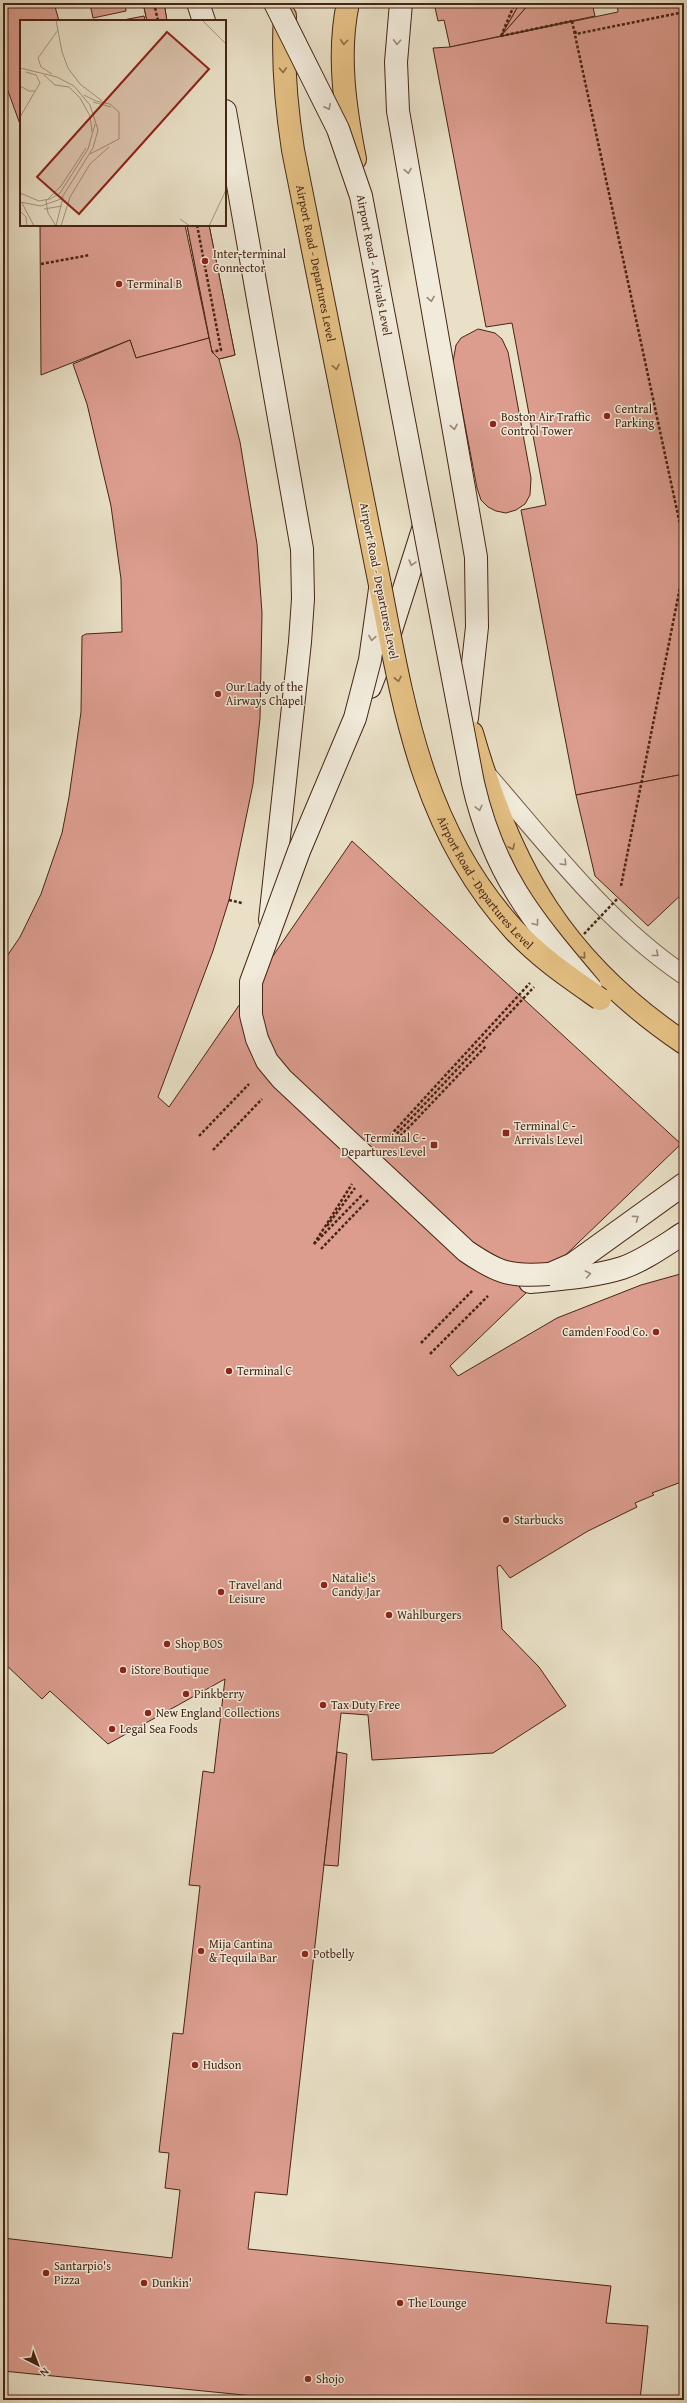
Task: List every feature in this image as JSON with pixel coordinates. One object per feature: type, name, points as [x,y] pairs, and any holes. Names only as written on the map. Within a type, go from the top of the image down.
[{"type":"main road","points":[[198,3],[203,20]]},
{"type":"main road","points":[[275,3],[338,129],[361,196],[473,782],[483,824],[504,872],[528,912],[600,999]]},
{"type":"main road","name":"Airport Road - Departures Level","points":[[286,3],[283,62],[288,122],[398,681],[415,752],[433,799],[456,848],[485,894],[516,932],[566,976],[600,999],[684,1049]]},
{"type":"main road","name":"Airport Road - Arrivals Level","points":[[348,3],[343,66],[347,114],[424,526],[456,674],[467,718],[483,770],[497,813],[513,851],[560,928],[592,967],[620,994],[684,1043]]},
{"type":"main road","points":[[401,3],[396,62],[399,117],[476,557],[477,627],[467,718]]},
{"type":"main road","points":[[226,109],[302,530],[306,571],[303,651],[270,932]]},
{"type":"main road","points":[[226,117],[302,549],[303,599],[300,642],[270,932]]},
{"type":"main road","points":[[424,526],[385,650],[300,852],[252,975],[250,997],[257,1039],[273,1073],[377,1173],[466,1252],[498,1275],[522,1283],[622,1268],[638,1261],[682,1235]]},
{"type":"main road","points":[[270,932],[299,851],[355,718],[368,666],[380,585]]},
{"type":"main road","points":[[498,1275],[521,1276],[549,1274],[573,1264],[684,1184]]},
{"type":"lane","points":[[483,770],[603,906],[639,941],[684,975]]},
{"type":"path","points":[[154,3],[158,20]]},
{"type":"path","points":[[515,3],[501,36],[572,21]]},
{"type":"path","points":[[572,21],[576,34],[684,12]]},
{"type":"path","points":[[572,21],[684,543]]},
{"type":"path","points":[[197,226],[221,350],[212,352]]},
{"type":"path","points":[[41,264],[90,255]]},
{"type":"path","points":[[581,938],[618,898],[684,566]]},
{"type":"path","points":[[321,1249],[377,1173],[531,982]]},
{"type":"path","points":[[389,1142],[538,984]]},
{"type":"path","points":[[411,1125],[486,1046]]},
{"type":"path","points":[[199,1136],[273,1073]]},
{"type":"path","points":[[213,1150],[273,1073]]},
{"type":"path","points":[[314,1244],[377,1173]]},
{"type":"path","points":[[314,1244],[377,1173]]},
{"type":"path","points":[[314,1244],[357,1185]]},
{"type":"path","points":[[421,1343],[498,1275]]},
{"type":"path","points":[[430,1354],[498,1275]]},
{"type":"building","points":[[3,3],[54,3],[59,20],[20,20],[20,124],[3,77]]},
{"type":"building","points":[[81,3],[125,3],[126,11],[93,18],[90,4],[81,5]]},
{"type":"building","points":[[143,3],[164,3],[167,20],[147,20]]},
{"type":"building","points":[[143,3],[164,3],[167,20],[147,20]]},
{"type":"building","points":[[434,3],[520,3],[501,36],[450,47],[444,20],[438,21]]},
{"type":"building","points":[[520,3],[530,3],[501,36]]},
{"type":"building","points":[[530,3],[592,3],[595,16],[501,36]]},
{"type":"building","name":"Central Parking","points":[[617,3],[684,3],[684,774],[576,795],[521,510],[546,505],[512,323],[486,327],[433,48],[450,47],[618,12]]},
{"type":"building","points":[[144,16],[145,20],[123,20]]},
{"type":"building","name":"Terminal B","points":[[40,226],[185,226],[209,338],[136,358],[130,340],[41,375]]},
{"type":"building","name":"Inter-terminal Connector","points":[[187,226],[209,226],[235,355],[219,359],[212,352]]},
{"type":"building","name":"Inter-terminal Connector","points":[[187,226],[209,226],[235,355],[219,359],[212,352]]},
{"type":"building","name":"Boston Air Traffic Control Tower","points":[[478,329],[495,333],[502,339],[508,352],[531,478],[530,495],[525,504],[516,510],[506,513],[496,511],[488,507],[481,500],[477,488],[453,362],[456,345],[461,338]]},
{"type":"building","name":"Terminal C","points":[[209,338],[212,352],[219,359],[240,442],[257,544],[262,613],[260,718],[253,784],[229,900],[213,951],[158,1097],[169,1107],[352,841],[681,1144],[450,1366],[458,1376],[557,1318],[641,1285],[684,1273],[684,1481],[652,1493],[654,1495],[635,1503],[637,1507],[588,1531],[510,1578],[500,1565],[497,1567],[502,1629],[539,1667],[566,1706],[493,1753],[372,1760],[368,1715],[341,1713],[287,2195],[255,2192],[248,2249],[611,2286],[606,2323],[648,2326],[640,2400],[294,2400],[3,2371],[3,2238],[172,2258],[180,2190],[165,2188],[169,2153],[159,2152],[173,2033],[183,2034],[200,1886],[189,1885],[203,1771],[214,1773],[225,1679],[108,1744],[50,1691],[42,1699],[3,1662],[3,962],[20,937],[41,894],[62,833],[69,797],[81,712],[82,636],[86,634],[122,632],[121,579],[111,506],[87,404],[73,364],[130,340],[136,358]]},
{"type":"building","points":[[684,774],[684,892],[648,926],[595,876],[576,795]]},
{"type":"building","points":[[337,1752],[347,1754],[338,1866],[324,1865]]},
{"type":"place","name":"Inter-terminal Connector","points":[[205,261]]},
{"type":"place","name":"Terminal B","points":[[119,284]]},
{"type":"place","name":"Central Parking","points":[[607,416]]},
{"type":"place","name":"Boston Air Traffic Control Tower","points":[[493,424]]},
{"type":"place","name":"Our Lady of the Airways Chapel","points":[[218,694]]},
{"type":"place","name":"Terminal C - Arrivals Level","points":[[506,1133]]},
{"type":"place","name":"Terminal C - Departures Level","points":[[434,1145]]},
{"type":"place","name":"Camden Food Co.","points":[[656,1332]]},
{"type":"place","name":"Terminal C","points":[[229,1371]]},
{"type":"place","name":"Starbucks","points":[[506,1520]]},
{"type":"place","name":"Natalie's Candy Jar","points":[[324,1585]]},
{"type":"place","name":"Travel and Leisure","points":[[221,1592]]},
{"type":"place","name":"Wahlburgers","points":[[389,1615]]},
{"type":"place","name":"Shop BOS","points":[[167,1644]]},
{"type":"place","name":"iStore Boutique","points":[[123,1670]]},
{"type":"place","name":"Pinkberry","points":[[186,1694]]},
{"type":"place","name":"Tax Duty Free","points":[[323,1705]]},
{"type":"place","name":"New England Collections","points":[[148,1713]]},
{"type":"place","name":"Legal Sea Foods","points":[[112,1729]]},
{"type":"place","name":"Mija Cantina & Tequila Bar","points":[[201,1951]]},
{"type":"place","name":"Potbelly","points":[[305,1954]]},
{"type":"place","name":"Hudson","points":[[195,2065]]},
{"type":"place","name":"Santarpio's Pizza","points":[[46,2273]]},
{"type":"place","name":"Dunkin'","points":[[144,2283]]},
{"type":"place","name":"The Lounge","points":[[400,2303]]},
{"type":"place","name":"Shojo","points":[[308,2379]]}]
